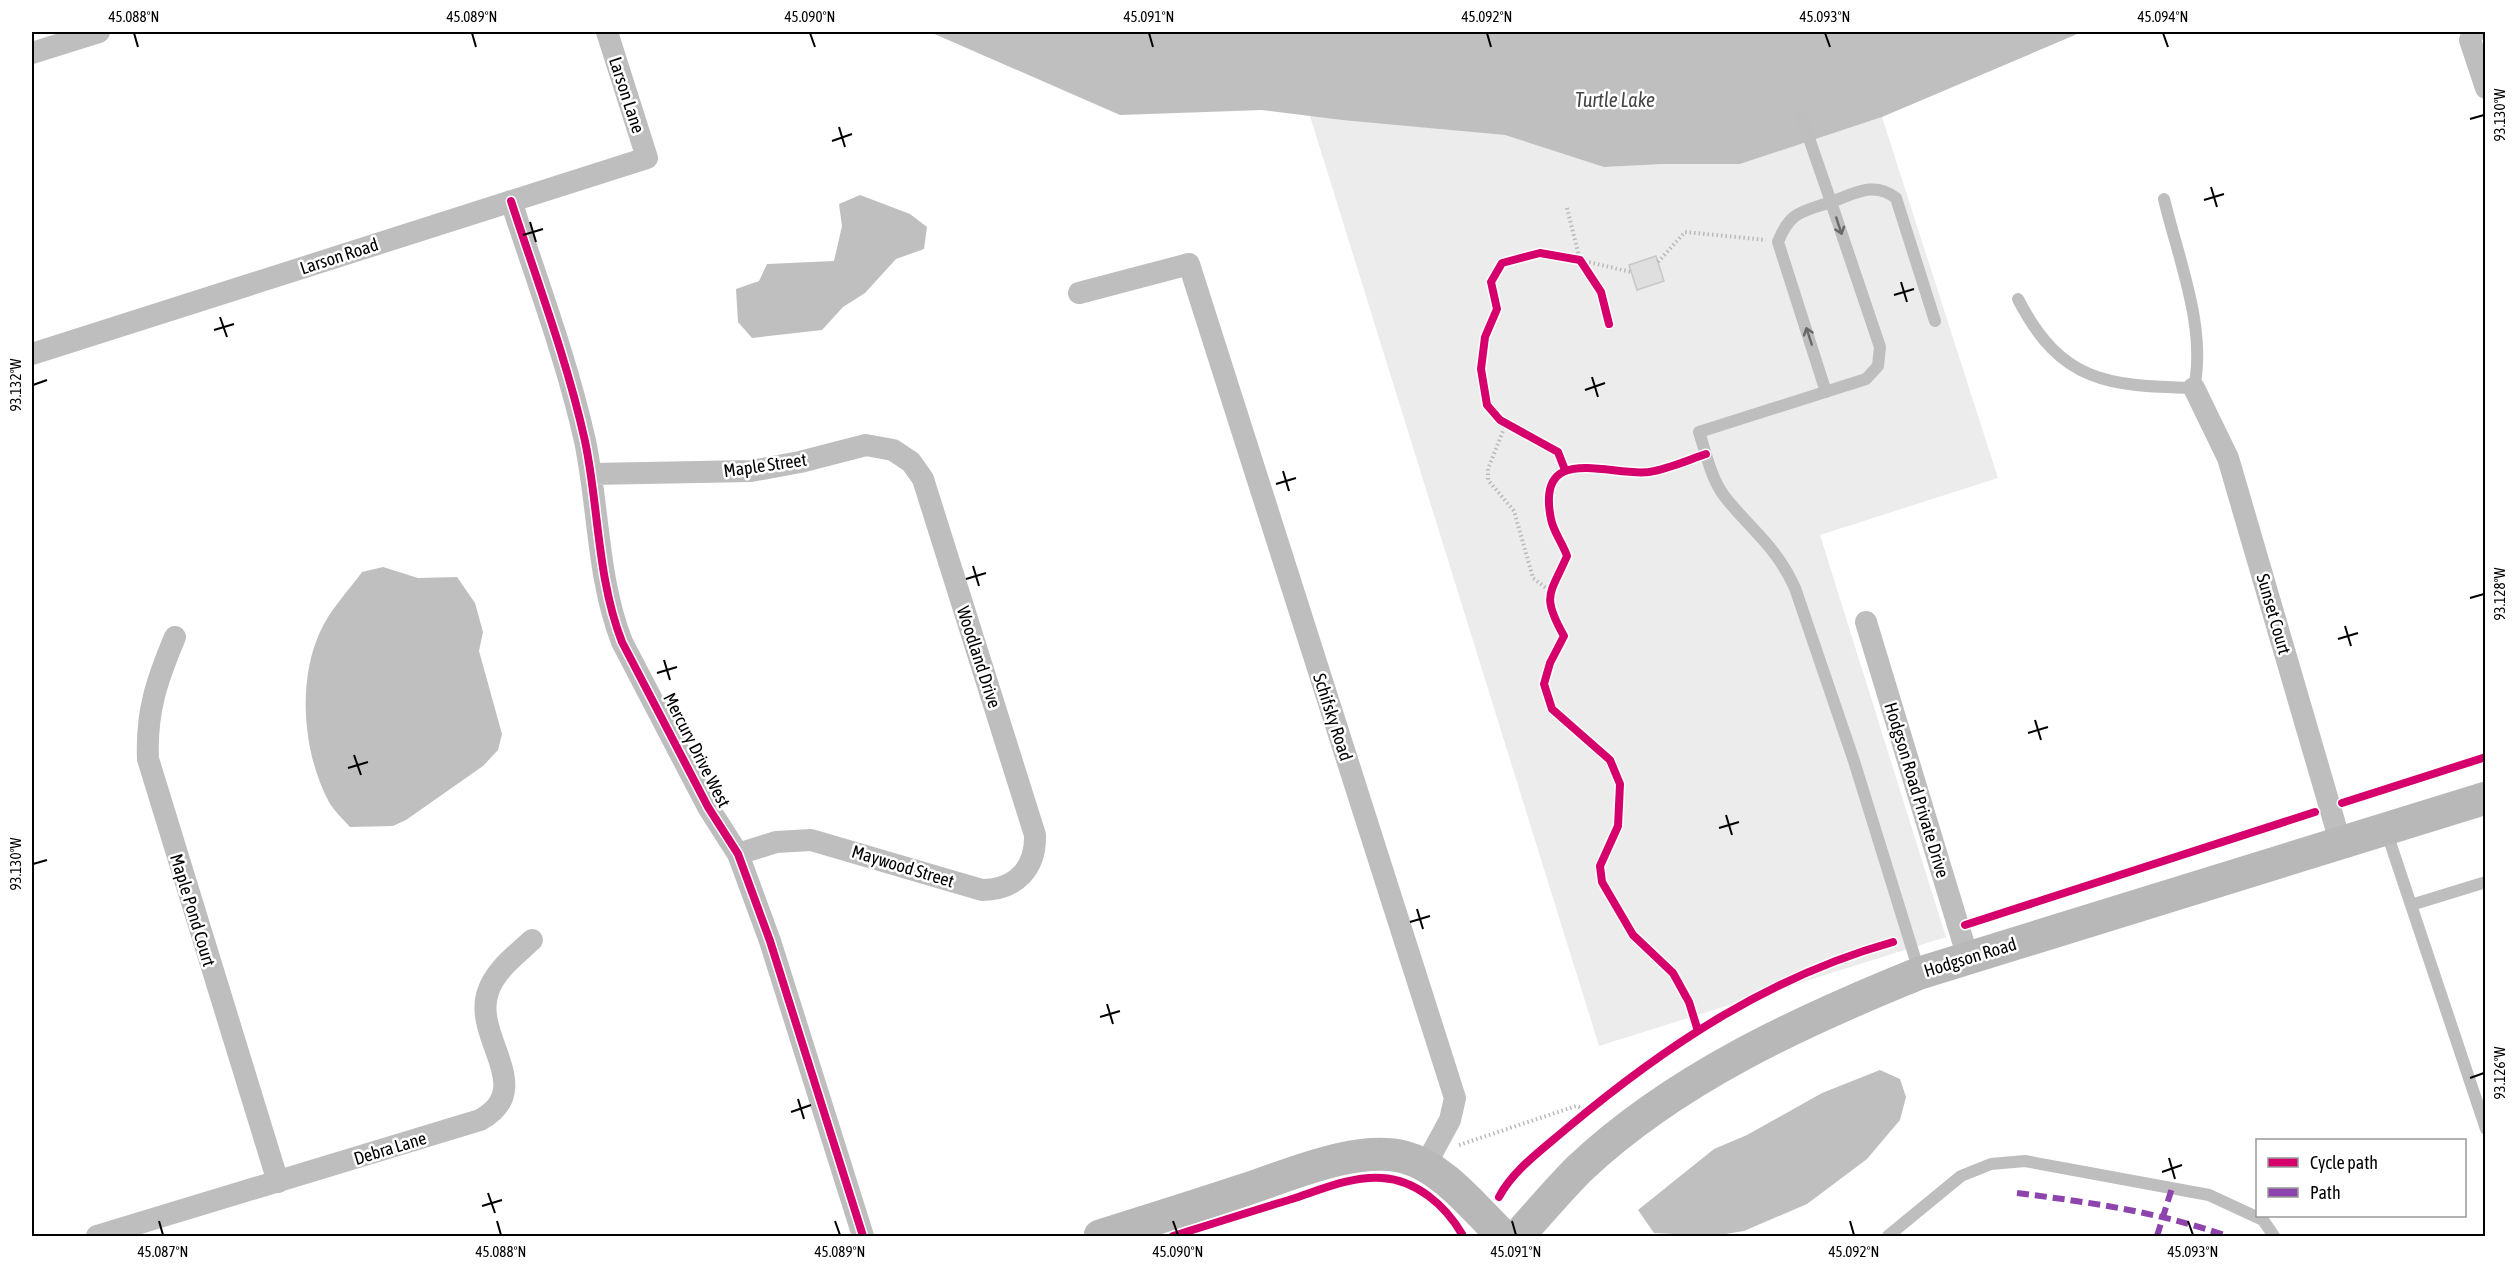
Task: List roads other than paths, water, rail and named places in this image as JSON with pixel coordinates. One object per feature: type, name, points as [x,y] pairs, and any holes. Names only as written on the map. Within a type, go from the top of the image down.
[{"type":"main road","name":"Hodgson Road","points":[[1518,1236],[1579,1170],[1663,1104],[1723,1065],[1785,1031],[1920,973],[1968,957],[2341,845],[2486,798]]},
{"type":"main road","points":[[1100,1236],[1145,1230],[1333,1161],[1382,1154],[1404,1158],[1425,1166],[1451,1185],[1503,1236]]},
{"type":"street","points":[[32,53],[99,32]]},
{"type":"street","name":"Larson Lane","points":[[607,32],[647,158]]},
{"type":"street","points":[[2469,34],[2486,88]]},
{"type":"street","name":"Larson Road","points":[[32,354],[647,158]]},
{"type":"street","name":"Mercury Drive West","points":[[511,201],[570,382],[591,474],[604,581],[618,634],[708,807],[738,854],[770,941],[863,1236]]},
{"type":"street","name":"Schifsky Road","points":[[1079,293],[1189,264],[1455,1098],[1450,1120],[1425,1166]]},
{"type":"street","name":"Sunset Court","points":[[2194,388],[2228,458],[2341,845]]},
{"type":"street","name":"Maple Street","points":[[591,474],[751,471],[800,462],[866,445],[893,450],[911,462],[923,479]]},
{"type":"street","name":"Woodland Drive","points":[[923,479],[1035,835]]},
{"type":"street","name":"Hodgson Road Private Drive","points":[[1866,622],[1968,957]]},
{"type":"street","name":"Maple Pond Court","points":[[175,637],[150,705],[146,731],[147,759],[279,1182]]},
{"type":"street","name":"Maywood Street","points":[[738,854],[776,842],[811,840],[982,890],[993,890],[1013,883],[1024,874],[1036,849],[1035,835]]},
{"type":"street","name":"Debra Lane","points":[[97,1236],[480,1120],[492,1114],[504,1094],[505,1082],[487,1024],[485,1008],[487,993],[494,978],[532,940]]},
{"type":"lane","points":[[1801,115],[1880,347],[1878,366],[1866,379],[1699,432],[1724,496],[1769,543],[1784,564],[1795,588],[1854,761],[1920,973]]},
{"type":"lane","points":[[1826,392],[1778,242],[1786,223],[1798,213],[1874,188],[1887,191],[1896,198],[1935,321]]},
{"type":"lane","points":[[2018,299],[2029,320],[2065,362],[2098,379],[2137,387],[2194,388],[2198,347],[2187,289],[2164,199]]},
{"type":"lane","points":[[2386,831],[2486,1129]]},
{"type":"lane","points":[[2410,905],[2486,882]]},
{"type":"lane","points":[[1888,1236],[1961,1176],[1991,1164],[2025,1161],[2209,1195],[2256,1217]]},
{"type":"lane","points":[[2257,1217],[2263,1220],[2274,1236]]},
{"type":"water","name":"Turtle Lake","points":[[930,32],[2082,32],[1882,117],[1740,164],[1604,167],[1505,135],[1262,110],[1120,115]]},
{"type":"water","points":[[860,195],[910,214],[927,227],[924,249],[896,259],[865,293],[843,307],[822,330],[752,338],[738,322],[736,289],[759,281],[767,264],[834,261],[842,226],[839,204]]},
{"type":"water","points":[[383,567],[418,578],[457,577],[475,603],[483,632],[479,651],[502,734],[498,750],[483,766],[406,820],[393,826],[350,827],[329,802],[313,762],[306,718],[308,673],[320,632],[334,609],[362,572]]},
{"type":"water","points":[[1880,1070],[1900,1079],[1906,1097],[1900,1120],[1867,1159],[1807,1204],[1744,1231],[1713,1236],[1654,1233],[1638,1210],[1714,1149],[1747,1135],[1822,1093]]}]
